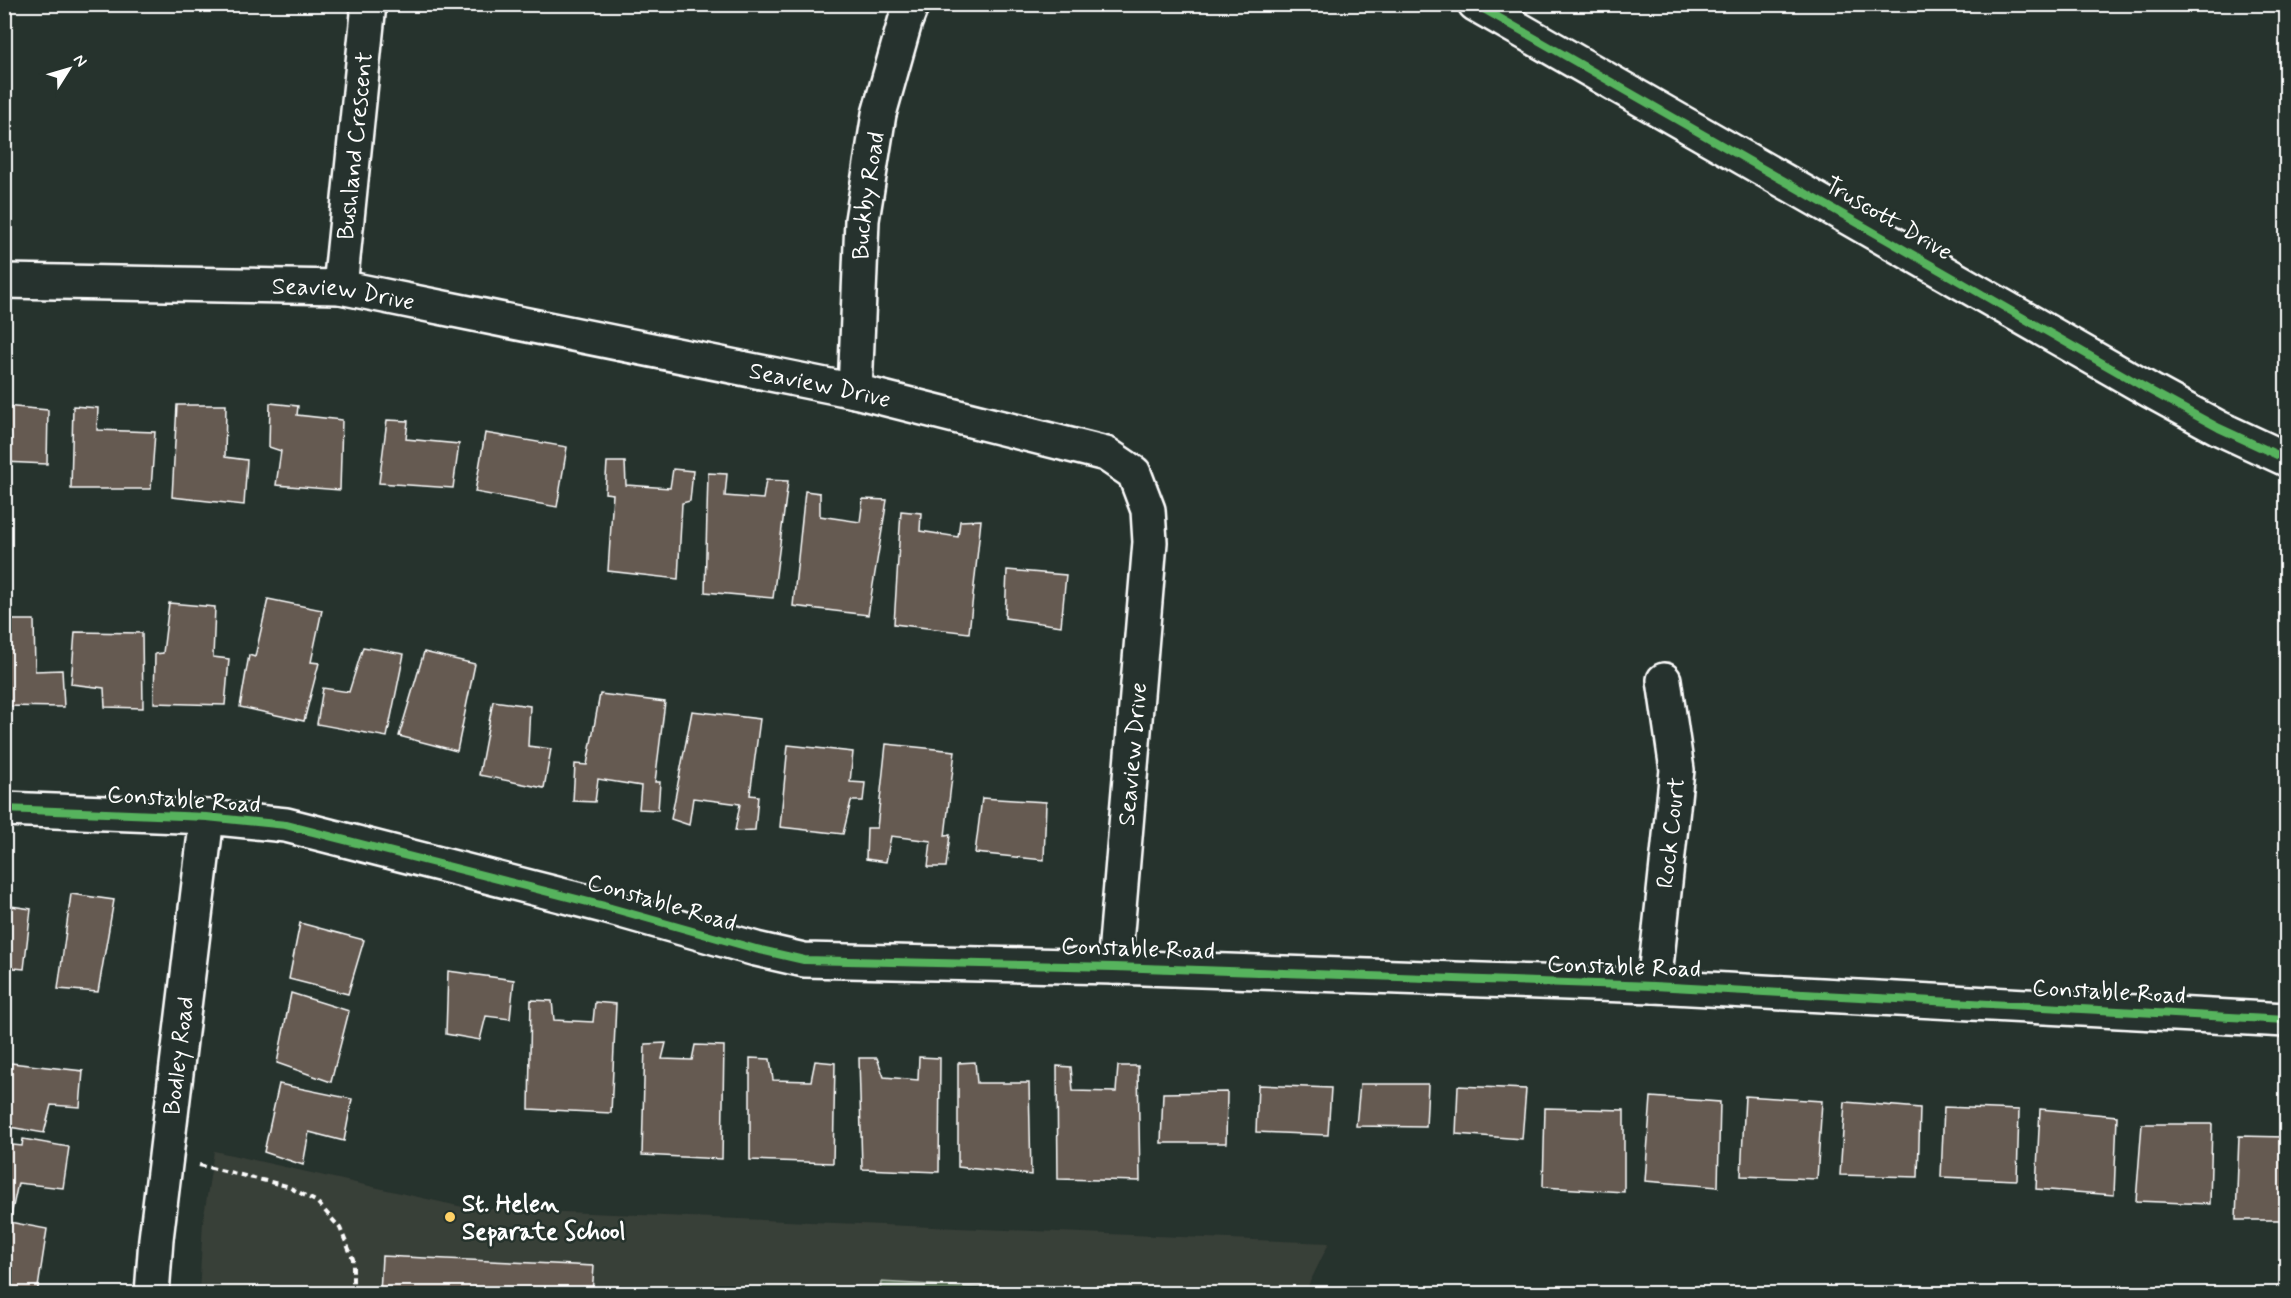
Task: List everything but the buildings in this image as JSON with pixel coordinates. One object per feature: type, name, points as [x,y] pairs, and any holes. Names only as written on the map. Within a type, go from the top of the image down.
[{"type":"street","name":"Bushland Crescent","points":[[340,287],[368,14],[367,4]]},
{"type":"street","name":"Buckby Road","points":[[855,391],[862,219],[879,114],[912,4]]},
{"type":"street","name":"Truscott Drive","points":[[1475,4],[2151,391],[2219,428],[2286,459]]},
{"type":"street","name":"Seaview Drive","points":[[4,281],[340,287],[855,391],[1106,454],[1134,473],[1148,510],[1150,542],[1114,967]]},
{"type":"street","name":"Rock Court","points":[[1654,986],[1677,770],[1664,680]]},
{"type":"street","name":"Constable Road","points":[[4,809],[207,816],[286,825],[604,906],[756,949],[804,960],[1114,967],[1654,986],[2286,1020]]},
{"type":"street","name":"Bodley Road","points":[[152,1293],[165,1161],[207,816]]},
{"type":"path","points":[[165,1161],[206,1167],[287,1186],[317,1202],[340,1228],[353,1259],[353,1293]]},
{"type":"shaded area","name":"St. Helen Separate School","points":[[214,1151],[467,1208],[1329,1243],[1304,1294],[199,1294],[203,1222]]},
{"type":"green space","points":[[881,1282],[1068,1293],[880,1293]]},
{"type":"cycle path","points":[[1475,4],[2151,391],[2219,428],[2286,459]]},
{"type":"cycle path","points":[[4,809],[207,817],[286,825],[604,906],[756,949],[804,960],[1114,967],[1654,986],[2286,1020]]},
{"type":"place","name":"St. Helen Separate School","points":[[450,1217]]}]
